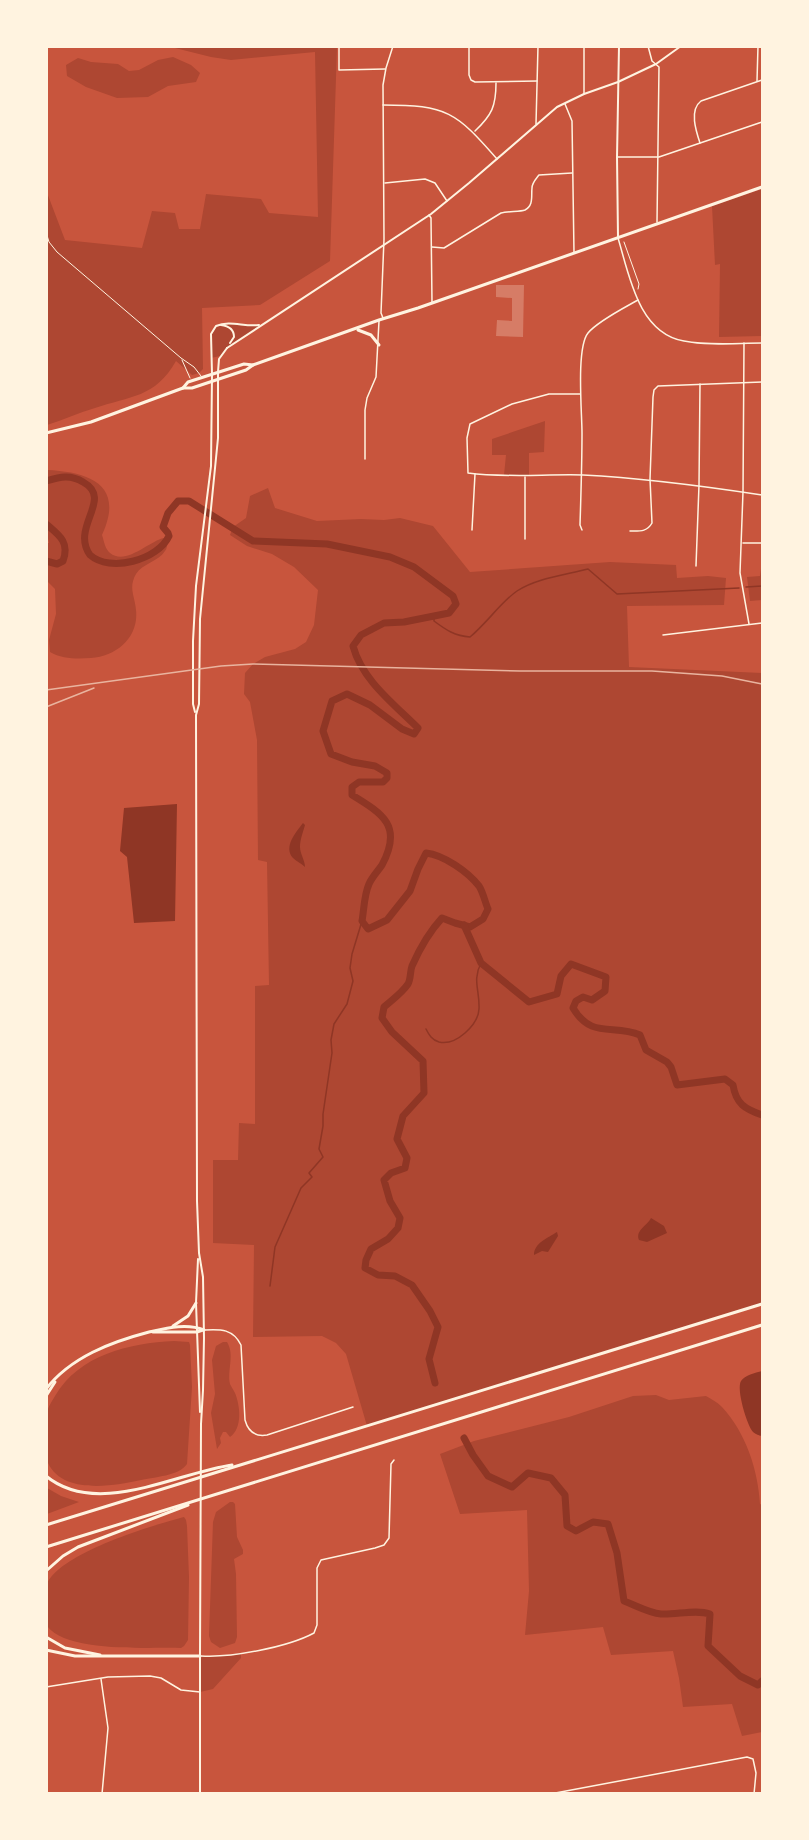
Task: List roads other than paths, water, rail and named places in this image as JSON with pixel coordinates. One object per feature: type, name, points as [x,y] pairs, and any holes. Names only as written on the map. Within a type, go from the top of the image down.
[{"type":"main road","points":[[618,237],[619,46]]},
{"type":"main road","points":[[227,348],[447,202],[557,107],[656,64],[681,46]]},
{"type":"main road","points":[[183,388],[191,381],[244,364],[253,364],[762,187]]},
{"type":"main road","points":[[196,715],[193,704],[193,630],[196,586],[211,466],[211,334],[212,330],[220,324],[262,325]]},
{"type":"main road","points":[[201,1424],[196,1303],[199,1253],[196,1130],[196,715],[199,704],[200,619],[218,438],[219,359],[234,338],[231,328],[220,324]]},
{"type":"main road","points":[[356,329],[371,335],[379,345]]},
{"type":"main road","points":[[46,433],[91,422],[183,388],[192,388],[212,382],[246,370],[253,364]]},
{"type":"main road","points":[[199,1253],[204,1330],[200,1467],[200,1794]]},
{"type":"main road","points":[[172,1327],[188,1316],[196,1303]]},
{"type":"main road","points":[[46,1525],[762,1304]]},
{"type":"main road","points":[[46,1547],[762,1326]]},
{"type":"main road","points":[[46,1389],[70,1366],[100,1349],[133,1336],[172,1327],[197,1327],[204,1330]]},
{"type":"main road","points":[[152,1332],[204,1330]]},
{"type":"main road","points":[[46,1396],[55,1381]]},
{"type":"main road","points":[[46,1476],[70,1490],[99,1494],[130,1490],[225,1466],[243,1464]]},
{"type":"main road","points":[[46,1571],[78,1547],[183,1508],[194,1501]]},
{"type":"main road","points":[[46,1638],[65,1648],[105,1655]]},
{"type":"main road","points":[[46,1650],[75,1656],[200,1656]]},
{"type":"street","points":[[339,46],[339,70],[386,69]]},
{"type":"street","points":[[364,459],[365,410],[367,398],[376,377],[381,319],[384,245],[383,105],[386,69],[393,46]]},
{"type":"street","points":[[469,46],[471,80],[475,82],[537,81]]},
{"type":"street","points":[[536,125],[538,46]]},
{"type":"street","points":[[584,46],[584,94]]},
{"type":"street","points":[[648,46],[650,56],[659,67],[657,223]]},
{"type":"street","points":[[757,81],[758,46]]},
{"type":"street","points":[[700,144],[695,129],[697,104],[762,80]]},
{"type":"street","points":[[474,132],[492,110],[496,97],[496,82]]},
{"type":"street","points":[[565,103],[572,121],[574,253]]},
{"type":"street","points":[[383,105],[430,107],[448,113],[474,132],[497,159]]},
{"type":"street","points":[[617,157],[659,156],[762,122]]},
{"type":"street","points":[[432,247],[444,248],[501,213],[510,210],[522,211],[528,208],[532,201],[532,185],[539,175],[572,173]]},
{"type":"street","points":[[384,183],[425,179],[435,183],[447,202]]},
{"type":"street","points":[[429,215],[432,247],[432,303]]},
{"type":"street","points":[[618,237],[638,300],[649,320],[662,332],[681,341],[762,343]]},
{"type":"street","points":[[582,530],[580,525],[582,433],[580,393],[583,348],[587,334],[611,315],[638,300]]},
{"type":"street","points":[[744,343],[740,573],[749,624]]},
{"type":"street","points":[[630,531],[643,531],[649,528],[652,522],[650,479],[654,390],[658,386],[762,382]]},
{"type":"street","points":[[696,566],[700,384]]},
{"type":"street","points":[[580,393],[544,395],[512,404],[470,424],[467,438],[468,473],[650,479],[699,484],[762,495]]},
{"type":"street","points":[[472,530],[475,474]]},
{"type":"street","points":[[525,475],[525,539]]},
{"type":"street","points":[[742,543],[762,543]]},
{"type":"street","points":[[663,635],[762,622]]},
{"type":"street","points":[[204,1330],[228,1331],[235,1335],[241,1345],[245,1420],[248,1428],[254,1434],[267,1435],[353,1407]]},
{"type":"street","points":[[200,1656],[228,1656],[301,1640],[314,1633],[317,1568],[321,1560],[375,1548],[384,1545],[389,1538],[391,1464],[394,1460]]},
{"type":"street","points":[[46,1687],[101,1678],[150,1676],[161,1678],[181,1690],[200,1692]]},
{"type":"street","points":[[101,1678],[108,1728],[102,1794]]},
{"type":"street","points":[[550,1794],[747,1757],[753,1759],[755,1766],[754,1794]]},
{"type":"street","points":[[578,1789],[579,1794]]},
{"type":"lane","points":[[46,232],[49,242],[57,252],[194,367],[202,378]]},
{"type":"lane","points":[[181,358],[191,381]]},
{"type":"waterway","points":[[46,481],[69,477],[78,479],[91,489],[94,505],[87,524],[85,545],[90,555],[109,563],[133,561],[155,552],[169,536],[163,527],[168,513],[178,501],[189,501],[253,541],[327,544],[390,557],[414,567],[453,596],[456,604],[449,613],[404,622],[384,623],[361,635],[353,646],[357,658],[371,681],[418,728],[414,734],[402,729],[370,705],[347,694],[332,701],[323,731],[331,754],[352,762],[375,766],[387,773],[387,778],[383,782],[359,782],[352,787],[352,795],[381,815],[390,831],[391,840],[388,852],[370,881],[366,893],[362,921],[368,929],[387,920],[410,891],[426,853],[448,861],[469,875],[480,888],[488,909],[483,919],[470,927],[442,918],[418,953],[408,984],[384,1007],[382,1018],[392,1032],[423,1061],[424,1093],[403,1116],[397,1139],[407,1158],[405,1168],[391,1173],[384,1180],[390,1201],[400,1218],[398,1228],[388,1239],[371,1249],[365,1268],[378,1275],[395,1276],[412,1285],[430,1311],[438,1327],[429,1359],[435,1383]]},
{"type":"waterway","points":[[46,524],[59,536],[65,549],[63,561],[57,564],[46,561]]},
{"type":"waterway","points":[[434,617],[434,621],[447,630],[470,637],[517,591],[542,580],[588,569],[617,594],[739,588]]},
{"type":"waterway","points":[[746,587],[762,586]]},
{"type":"waterway","points":[[270,1286],[275,1247],[301,1188],[312,1177],[309,1173],[323,1157],[319,1149],[332,1053],[331,1040],[334,1024],[347,1004],[353,981],[350,968],[352,954],[362,921]]},
{"type":"waterway","points":[[464,925],[481,963],[529,1002],[557,994],[561,976],[571,964],[606,977],[605,991],[592,1000],[583,997],[576,1001],[573,1008],[580,1018],[596,1027],[640,1035],[646,1050],[667,1062],[671,1067],[677,1085],[725,1079],[733,1085],[736,1097],[742,1105],[762,1115]]},
{"type":"waterway","points":[[426,1029],[434,1040],[446,1042],[459,1038],[470,1028],[478,1015],[477,975],[481,963]]},
{"type":"waterway","points":[[464,1438],[488,1476],[512,1487],[528,1473],[551,1478],[565,1495],[567,1526],[576,1531],[593,1522],[608,1524],[617,1553],[624,1601],[656,1613],[710,1614],[708,1646],[740,1676],[758,1685],[762,1681]]},
{"type":"railway","points":[[46,690],[221,666],[253,664],[520,671],[652,671],[722,676],[762,684]]},
{"type":"railway","points":[[46,707],[94,688]]}]
